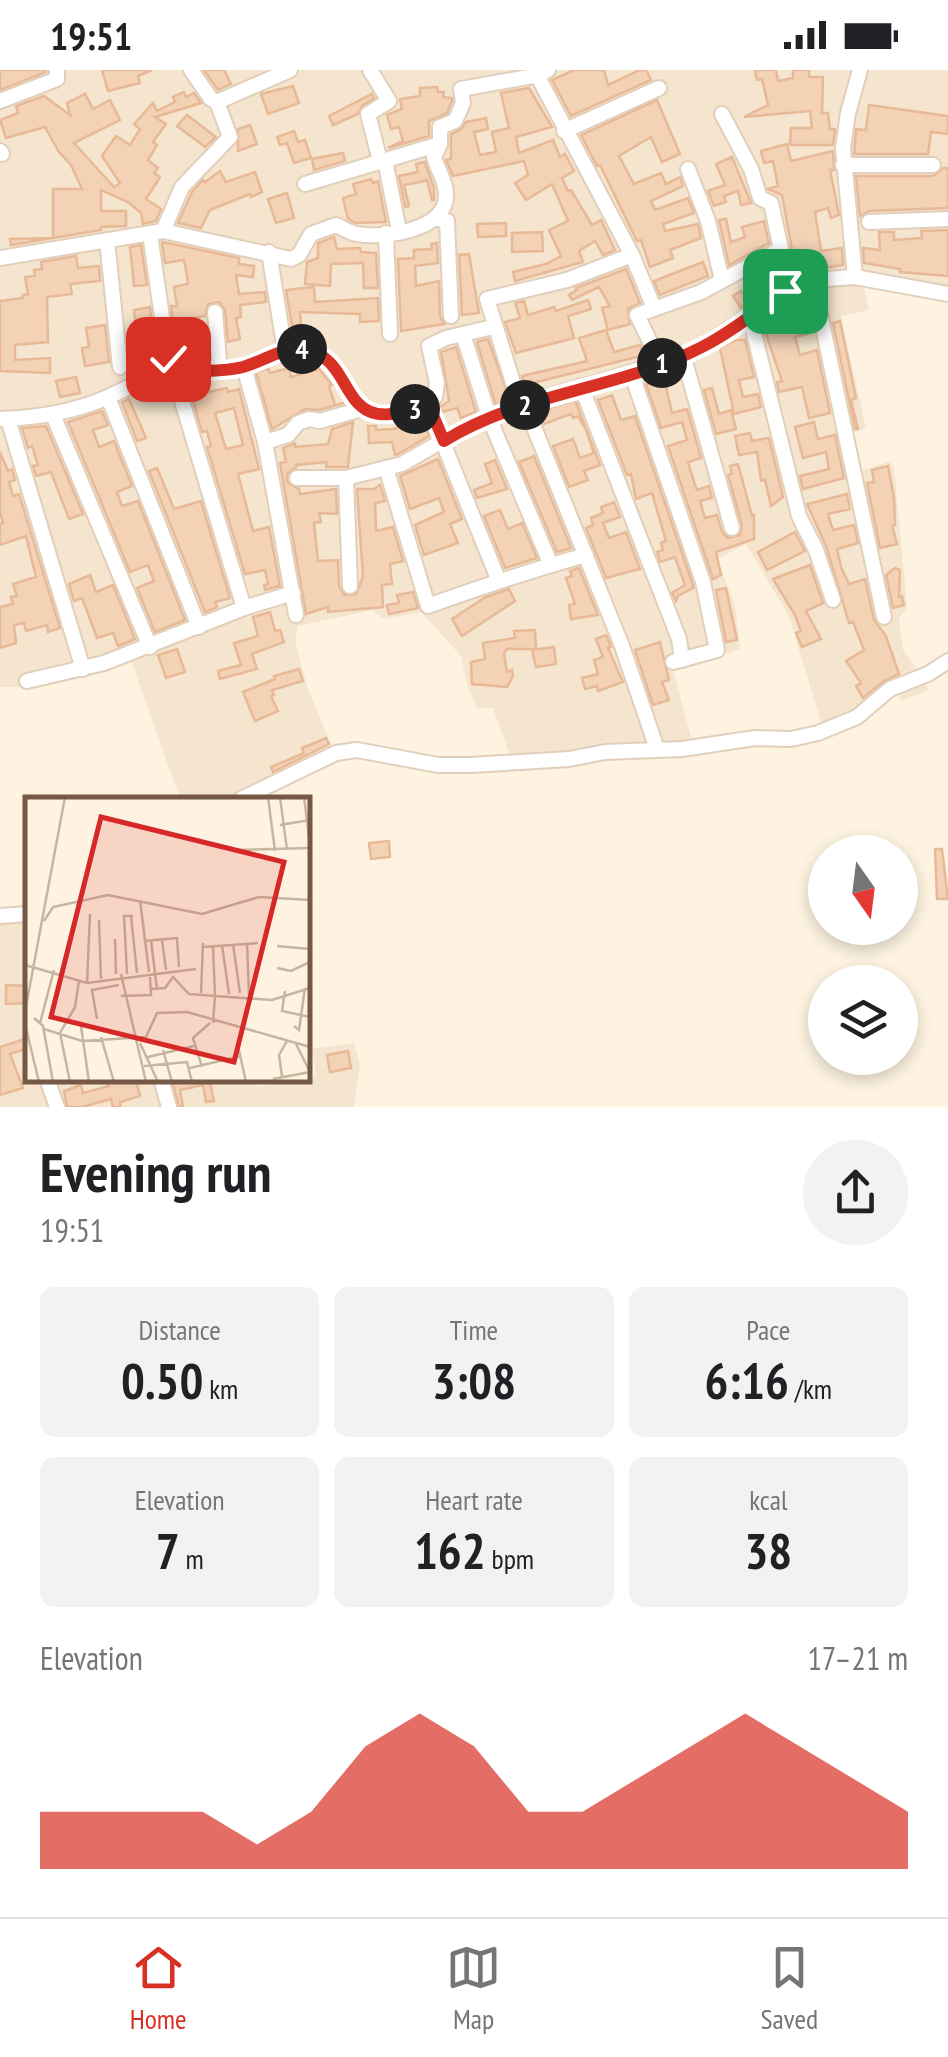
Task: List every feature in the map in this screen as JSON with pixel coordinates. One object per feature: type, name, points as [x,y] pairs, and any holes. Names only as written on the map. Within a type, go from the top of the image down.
[{"type":"street","points":[[0,101],[56,80],[57,70]]},
{"type":"street","points":[[191,70],[211,100],[217,102],[290,70]]},
{"type":"street","points":[[370,70],[389,100],[368,114],[382,161],[393,232],[390,334]]},
{"type":"street","points":[[855,278],[843,165],[848,113],[860,70]]},
{"type":"street","points":[[0,258],[156,233],[291,258],[299,255],[311,234],[336,225],[355,234],[430,225],[438,219],[446,194],[434,157],[440,144],[440,126],[455,122],[463,103],[461,88],[540,72],[564,131],[632,254],[654,308]]},
{"type":"street","points":[[564,131],[659,88]]},
{"type":"street","points":[[217,102],[230,137],[182,188],[156,233],[168,359],[244,608]]},
{"type":"street","points":[[661,364],[638,315],[701,292],[781,250],[771,204],[760,198],[751,170],[722,114]]},
{"type":"street","points":[[306,184],[440,144]]},
{"type":"street","points":[[843,165],[933,165]]},
{"type":"street","points":[[688,169],[708,221],[722,280]]},
{"type":"street","points":[[438,219],[447,222],[451,316]]},
{"type":"street","points":[[869,222],[948,220]]},
{"type":"street","points":[[107,240],[120,367]]},
{"type":"street","points":[[269,252],[285,351]]},
{"type":"street","points":[[514,386],[487,299],[567,280],[632,254]]},
{"type":"street","points":[[297,478],[346,478],[402,464],[465,428],[702,347],[785,291],[813,280],[855,278],[948,294]]},
{"type":"street","points":[[813,280],[884,617]]},
{"type":"street","points":[[215,312],[220,372]]},
{"type":"street","points":[[750,317],[799,516],[816,550],[833,600]]},
{"type":"street","points":[[83,670],[4,419],[53,415],[108,397],[138,380],[173,372],[220,372],[301,349],[321,356],[365,408],[382,416],[404,413],[428,404],[434,397],[437,384],[429,346],[493,327]]},
{"type":"street","points":[[463,334],[490,420],[551,565]]},
{"type":"street","points":[[684,355],[732,528]]},
{"type":"street","points":[[244,367],[265,442],[296,615]]},
{"type":"street","points":[[581,386],[679,639],[677,661],[718,650],[703,582],[631,372]]},
{"type":"street","points":[[108,397],[200,627]]},
{"type":"street","points":[[428,404],[498,579]]},
{"type":"street","points":[[525,405],[622,646],[657,749]]},
{"type":"street","points":[[265,442],[288,436],[298,422],[320,421],[365,408]]},
{"type":"street","points":[[53,415],[150,648]]},
{"type":"street","points":[[386,468],[428,606],[498,579],[586,555]]},
{"type":"street","points":[[346,478],[350,586]]},
{"type":"street","points":[[27,681],[83,670],[150,648],[244,608],[293,593]]},
{"type":"street","points":[[247,797],[300,769],[357,750],[438,765],[471,765],[818,734],[856,717],[890,689],[948,662]]},
{"type":"street","points":[[0,916],[25,914]]},
{"type":"street","points":[[48,1082],[57,1107]]},
{"type":"street","points":[[162,1082],[169,1107]]},
{"type":"shaded area","points":[[0,70],[948,70],[948,298],[863,283],[869,310],[841,316],[866,428],[847,435],[855,473],[890,461],[894,467],[907,607],[899,619],[903,650],[928,691],[901,701],[899,695],[886,699],[862,721],[826,739],[789,617],[746,544],[717,559],[735,605],[740,649],[673,669],[695,752],[514,767],[493,708],[477,708],[461,656],[421,612],[383,619],[373,610],[298,626],[295,640],[307,686],[337,760],[255,797],[179,797],[131,660],[28,687],[0,687]]},
{"type":"shaded area","points":[[25,917],[25,1082],[256,1082],[257,1087],[310,1082],[316,1075],[312,1049],[354,1043],[360,1065],[354,1107],[0,1107],[0,919]]},
{"type":"building","points":[[0,70],[46,70],[46,72],[0,90]]},
{"type":"building","points":[[102,70],[152,70],[138,76],[140,83],[108,91]]},
{"type":"building","points":[[204,70],[224,70],[231,84],[218,90]]},
{"type":"building","points":[[574,70],[604,70],[608,85],[640,70],[646,70],[651,80],[571,116],[552,80]]},
{"type":"building","points":[[755,70],[776,70],[778,81],[793,78],[793,70],[809,70],[809,77],[823,77],[822,113],[828,113],[830,129],[835,129],[833,145],[790,145],[791,128],[812,128],[810,111],[744,117],[768,105],[762,79],[757,80]]},
{"type":"building","points":[[293,86],[299,103],[268,114],[261,94]]},
{"type":"building","points":[[437,87],[438,92],[444,92],[443,97],[452,101],[447,113],[429,121],[429,136],[388,148],[403,141],[399,127],[391,129],[387,115],[402,109],[400,99],[420,96],[420,88]]},
{"type":"building","points":[[529,88],[552,127],[516,137],[519,153],[553,140],[560,157],[565,154],[574,171],[562,178],[568,191],[571,190],[592,225],[601,220],[615,250],[603,255],[595,241],[579,251],[583,262],[515,281],[513,272],[561,256],[549,230],[568,221],[552,184],[526,200],[515,183],[528,175],[524,161],[453,176],[446,160],[451,159],[451,134],[466,122],[486,118],[488,129],[474,132],[480,155],[496,152],[492,132],[509,128],[501,93]]},
{"type":"building","points":[[194,93],[201,103],[155,117],[166,124],[153,142],[157,145],[148,160],[158,168],[154,173],[160,177],[146,199],[161,209],[156,221],[143,224],[141,213],[128,202],[101,190],[101,211],[126,211],[126,226],[101,227],[53,238],[53,189],[82,189],[45,127],[6,138],[0,120],[18,113],[16,106],[44,96],[70,115],[67,103],[85,94],[93,109],[110,100],[120,120],[74,143],[114,187],[120,183],[102,156],[116,136],[130,145],[140,129],[134,124],[153,103],[157,111],[175,102],[173,97]]},
{"type":"building","points":[[372,94],[374,98],[358,114],[333,125],[329,116]]},
{"type":"building","points":[[657,100],[680,154],[662,162],[651,137],[619,156],[634,184],[661,173],[666,184],[680,177],[683,186],[651,201],[655,210],[688,198],[694,213],[663,224],[665,231],[698,224],[701,238],[670,250],[673,258],[650,267],[641,240],[637,241],[581,135]]},
{"type":"building","points":[[869,105],[948,116],[948,134],[931,132],[928,154],[854,154],[856,129],[866,130]]},
{"type":"building","points":[[187,115],[216,137],[205,147],[177,126]]},
{"type":"building","points":[[250,125],[257,144],[238,151],[238,129]]},
{"type":"building","points":[[294,131],[298,142],[305,140],[311,158],[294,163],[287,143],[280,145],[277,137]]},
{"type":"building","points":[[787,144],[791,161],[833,151],[834,170],[830,170],[839,215],[831,218],[828,208],[815,212],[821,251],[842,248],[843,265],[809,270],[808,266],[741,308],[733,296],[741,291],[744,295],[794,261],[782,195],[768,189],[778,186],[773,161],[764,163],[761,151]]},
{"type":"building","points":[[343,153],[345,161],[314,170],[312,159]]},
{"type":"building","points":[[732,157],[751,203],[741,205],[738,191],[724,196],[726,202],[714,206],[708,191],[725,185],[716,164]]},
{"type":"building","points":[[425,162],[434,200],[427,180],[404,185],[409,206],[405,207],[399,176],[418,172],[416,164]]},
{"type":"building","points":[[948,168],[948,208],[869,211],[860,216],[856,176],[933,176]]},
{"type":"building","points":[[220,171],[226,182],[255,172],[262,192],[210,210],[201,228],[178,223],[192,192]]},
{"type":"building","points":[[371,179],[373,183],[378,181],[386,222],[355,223],[348,219],[343,198],[356,194],[353,184]]},
{"type":"building","points":[[287,193],[294,218],[276,223],[268,199]]},
{"type":"building","points":[[726,219],[731,242],[745,237],[742,227],[764,221],[769,243],[729,265],[719,220]]},
{"type":"building","points":[[506,223],[506,236],[478,237],[477,224]]},
{"type":"building","points":[[948,230],[948,276],[900,272],[864,263],[863,248],[880,250],[879,232],[894,232],[894,240],[922,238],[921,231]]},
{"type":"building","points":[[542,232],[543,251],[512,252],[512,233]]},
{"type":"building","points":[[334,237],[337,249],[360,248],[361,252],[376,253],[378,288],[364,288],[363,263],[331,264],[330,286],[305,284],[307,262],[318,258],[318,243]]},
{"type":"building","points":[[53,238],[11,245],[10,239]]},
{"type":"building","points":[[162,242],[239,258],[239,264],[254,266],[253,277],[236,275],[239,294],[265,292],[266,302],[240,305],[241,317],[236,318],[240,339],[228,342],[225,310],[219,302],[208,304],[205,316],[173,322],[171,306],[177,306],[174,287],[188,282],[184,260],[165,263]]},
{"type":"building","points":[[437,243],[438,263],[415,266],[416,286],[439,281],[440,316],[444,324],[401,331],[398,259],[414,258],[414,250],[432,249],[431,244]]},
{"type":"building","points":[[141,245],[147,285],[134,286],[130,247]]},
{"type":"building","points":[[469,254],[479,313],[462,315],[459,255]]},
{"type":"building","points":[[76,256],[78,268],[99,266],[100,281],[70,284],[72,294],[47,297],[48,342],[15,345],[15,360],[50,358],[50,373],[0,371],[0,301],[28,294],[25,277],[35,276],[34,270],[42,269],[41,262]]},
{"type":"building","points":[[703,262],[708,276],[660,295],[654,281]]},
{"type":"building","points":[[626,269],[640,303],[628,309],[630,324],[608,330],[602,308],[610,306],[599,287],[572,300],[569,295],[576,288]]},
{"type":"building","points":[[314,287],[315,302],[378,298],[379,321],[360,322],[360,314],[300,312],[301,325],[292,325],[286,290]]},
{"type":"building","points":[[588,300],[591,309],[568,316],[574,338],[516,353],[505,322],[520,318],[515,303],[524,301],[528,315]]},
{"type":"building","points":[[150,307],[152,325],[147,326],[149,338],[154,337],[157,358],[141,361],[134,310]]},
{"type":"building","points":[[789,310],[794,329],[805,326],[807,334],[795,337],[800,355],[817,350],[830,413],[809,418],[802,387],[779,392],[777,382],[782,381],[764,328],[777,324],[774,314]]},
{"type":"building","points":[[840,321],[856,398],[851,400],[858,429],[855,429],[833,323]]},
{"type":"building","points":[[105,325],[109,362],[85,366],[82,348],[89,347],[86,328]]},
{"type":"building","points":[[606,330],[614,352],[640,345],[645,355],[525,385],[522,376],[587,361],[579,338]]},
{"type":"building","points":[[206,331],[207,346],[192,348],[192,357],[179,358],[175,335]]},
{"type":"building","points":[[488,339],[510,400],[496,405],[477,342]]},
{"type":"building","points":[[745,340],[754,377],[739,380],[743,397],[758,394],[761,407],[734,414],[720,348]]},
{"type":"building","points":[[456,347],[476,412],[461,418],[457,408],[442,412],[440,407],[449,401],[441,352]]},
{"type":"building","points":[[268,368],[270,373],[289,368],[291,377],[319,369],[332,385],[329,386],[335,405],[344,403],[319,410],[305,409],[272,429],[256,372]]},
{"type":"building","points":[[76,377],[80,393],[60,397],[56,381]]},
{"type":"building","points":[[664,378],[672,413],[687,409],[701,458],[688,462],[697,490],[709,486],[712,498],[700,501],[705,518],[717,515],[728,538],[740,535],[742,525],[728,475],[732,474],[730,466],[738,464],[754,515],[754,539],[716,552],[721,575],[713,579],[668,446],[687,440],[682,422],[661,428],[646,384]]},
{"type":"building","points":[[206,382],[209,392],[239,389],[259,469],[238,474],[253,531],[269,527],[280,586],[265,590],[265,570],[245,574],[207,447],[211,446],[207,431],[202,432],[188,383]],"holes":[[[234,408],[243,445],[226,449],[215,413]]]},
{"type":"building","points":[[712,388],[719,414],[731,410],[736,429],[716,434],[704,390]]},
{"type":"building","points":[[612,395],[621,420],[635,416],[693,585],[676,601],[672,593],[685,585],[675,557],[660,562],[657,552],[663,550],[661,543],[666,541],[652,493],[636,499],[631,474],[627,475],[598,400]]},
{"type":"building","points":[[129,399],[146,438],[137,441],[122,402]]},
{"type":"building","points":[[575,400],[600,465],[584,471],[588,480],[569,487],[553,446],[573,439],[580,458],[594,453],[586,430],[578,416],[573,418],[571,414],[544,424],[539,411]]},
{"type":"building","points":[[102,411],[108,425],[93,430],[99,447],[114,441],[132,486],[117,492],[122,506],[138,501],[185,620],[155,632],[137,588],[154,581],[148,565],[130,572],[68,422]]},
{"type":"building","points":[[353,422],[348,467],[326,467],[327,462],[296,465],[287,474],[287,482],[300,494],[336,489],[337,514],[319,513],[321,522],[314,523],[318,561],[338,560],[339,586],[344,595],[356,594],[363,577],[357,489],[380,485],[385,501],[375,503],[376,531],[393,527],[403,561],[390,564],[392,584],[382,585],[383,607],[328,612],[328,607],[306,614],[280,463],[286,462],[283,448],[295,443],[295,447],[328,444],[332,429]]},
{"type":"building","points":[[814,422],[818,439],[835,435],[844,478],[803,489],[800,476],[829,469],[826,452],[803,458],[795,427]]},
{"type":"building","points":[[424,423],[429,436],[398,454],[395,455],[392,442],[369,443],[368,426],[376,426],[376,430]]},
{"type":"building","points":[[46,426],[83,514],[69,519],[51,472],[36,476],[33,466],[38,465],[22,428]]},
{"type":"building","points":[[750,433],[752,441],[769,438],[783,497],[771,506],[765,480],[761,481],[757,452],[739,455],[735,436]]},
{"type":"building","points":[[0,452],[8,471],[12,469],[15,480],[9,482],[13,496],[19,494],[60,628],[48,632],[47,625],[26,631],[24,623],[14,625],[16,643],[0,648],[0,607],[13,604],[11,597],[17,596],[13,584],[36,577],[26,536],[0,545]]},
{"type":"building","points":[[534,456],[571,548],[557,552],[519,462]]},
{"type":"building","points":[[438,459],[462,519],[450,524],[458,543],[424,555],[415,525],[444,512],[439,498],[410,509],[400,476]]},
{"type":"building","points":[[495,460],[507,489],[477,498],[474,490],[492,483],[485,464]]},
{"type":"building","points":[[888,466],[897,544],[880,548],[867,483],[874,482],[872,470]]},
{"type":"building","points":[[157,468],[174,509],[201,501],[230,598],[215,602],[217,607],[205,612],[149,471]]},
{"type":"building","points":[[847,494],[850,509],[828,514],[833,530],[854,525],[858,543],[837,549],[841,567],[849,584],[865,579],[874,620],[886,636],[899,674],[863,698],[856,686],[861,683],[846,661],[864,650],[853,622],[849,623],[826,546],[807,504]]},
{"type":"building","points":[[614,502],[620,517],[603,523],[609,538],[626,532],[640,569],[606,578],[586,528],[593,525],[591,518],[603,513],[601,507]]},
{"type":"building","points":[[500,510],[508,529],[522,523],[537,558],[505,568],[484,516]]},
{"type":"building","points":[[795,532],[805,551],[767,570],[758,552]]},
{"type":"building","points":[[810,565],[823,603],[806,611],[821,639],[802,647],[795,615],[773,579]]},
{"type":"building","points":[[579,568],[598,615],[571,619],[569,605],[575,604],[566,578],[572,576],[570,571]]},
{"type":"building","points":[[895,568],[900,570],[899,597],[902,596],[904,605],[893,608],[886,575]]},
{"type":"building","points":[[90,575],[96,592],[113,585],[135,639],[118,646],[113,633],[97,638],[82,598],[74,601],[69,584]]},
{"type":"building","points":[[726,588],[737,640],[726,642],[716,590]]},
{"type":"building","points":[[509,589],[515,601],[462,636],[452,619],[486,597]]},
{"type":"building","points":[[413,592],[418,608],[389,614],[387,605],[399,603],[397,595]]},
{"type":"building","points":[[270,612],[275,631],[280,630],[284,642],[252,654],[257,669],[220,679],[218,671],[241,665],[234,643],[258,636],[253,617]]},
{"type":"building","points":[[535,630],[536,649],[507,649],[504,653],[507,672],[512,670],[513,676],[507,687],[472,684],[471,662],[485,659],[483,643],[515,638],[514,631]]},
{"type":"building","points":[[606,635],[623,682],[598,691],[597,686],[585,689],[582,678],[598,674],[594,660],[603,657],[596,639]]},
{"type":"building","points":[[660,642],[669,680],[662,682],[669,700],[653,705],[635,650]]},
{"type":"building","points":[[554,647],[556,664],[536,667],[532,650]]},
{"type":"building","points":[[177,649],[185,672],[166,678],[158,655]]},
{"type":"building","points":[[299,669],[303,681],[272,690],[278,711],[255,721],[243,692],[275,679],[274,676]]},
{"type":"building","points":[[326,738],[329,744],[273,772],[271,767],[304,753],[302,748]]},
{"type":"building","points":[[389,841],[390,857],[371,859],[369,843]]},
{"type":"building","points":[[935,849],[942,849],[948,899],[937,899]]},
{"type":"building","points":[[6,985],[25,986],[25,1003],[6,1004]]},
{"type":"building","points":[[25,1039],[25,1049],[10,1054],[23,1088],[0,1095],[0,1047]]},
{"type":"building","points":[[348,1051],[351,1068],[330,1072],[327,1055]]},
{"type":"building","points":[[107,1082],[136,1082],[140,1096],[120,1102],[121,1107],[113,1107],[111,1099],[67,1107],[64,1091],[81,1085],[83,1093],[109,1086]]},
{"type":"building","points":[[173,1082],[211,1082],[214,1101],[206,1102],[203,1085],[180,1090],[183,1107],[179,1107]]},
{"type":"route","points":[[168,359],[173,372],[220,372],[301,349],[321,356],[346,390],[369,412],[382,416],[428,404],[444,441],[465,428],[550,396],[661,364],[702,347],[785,291]]}]
